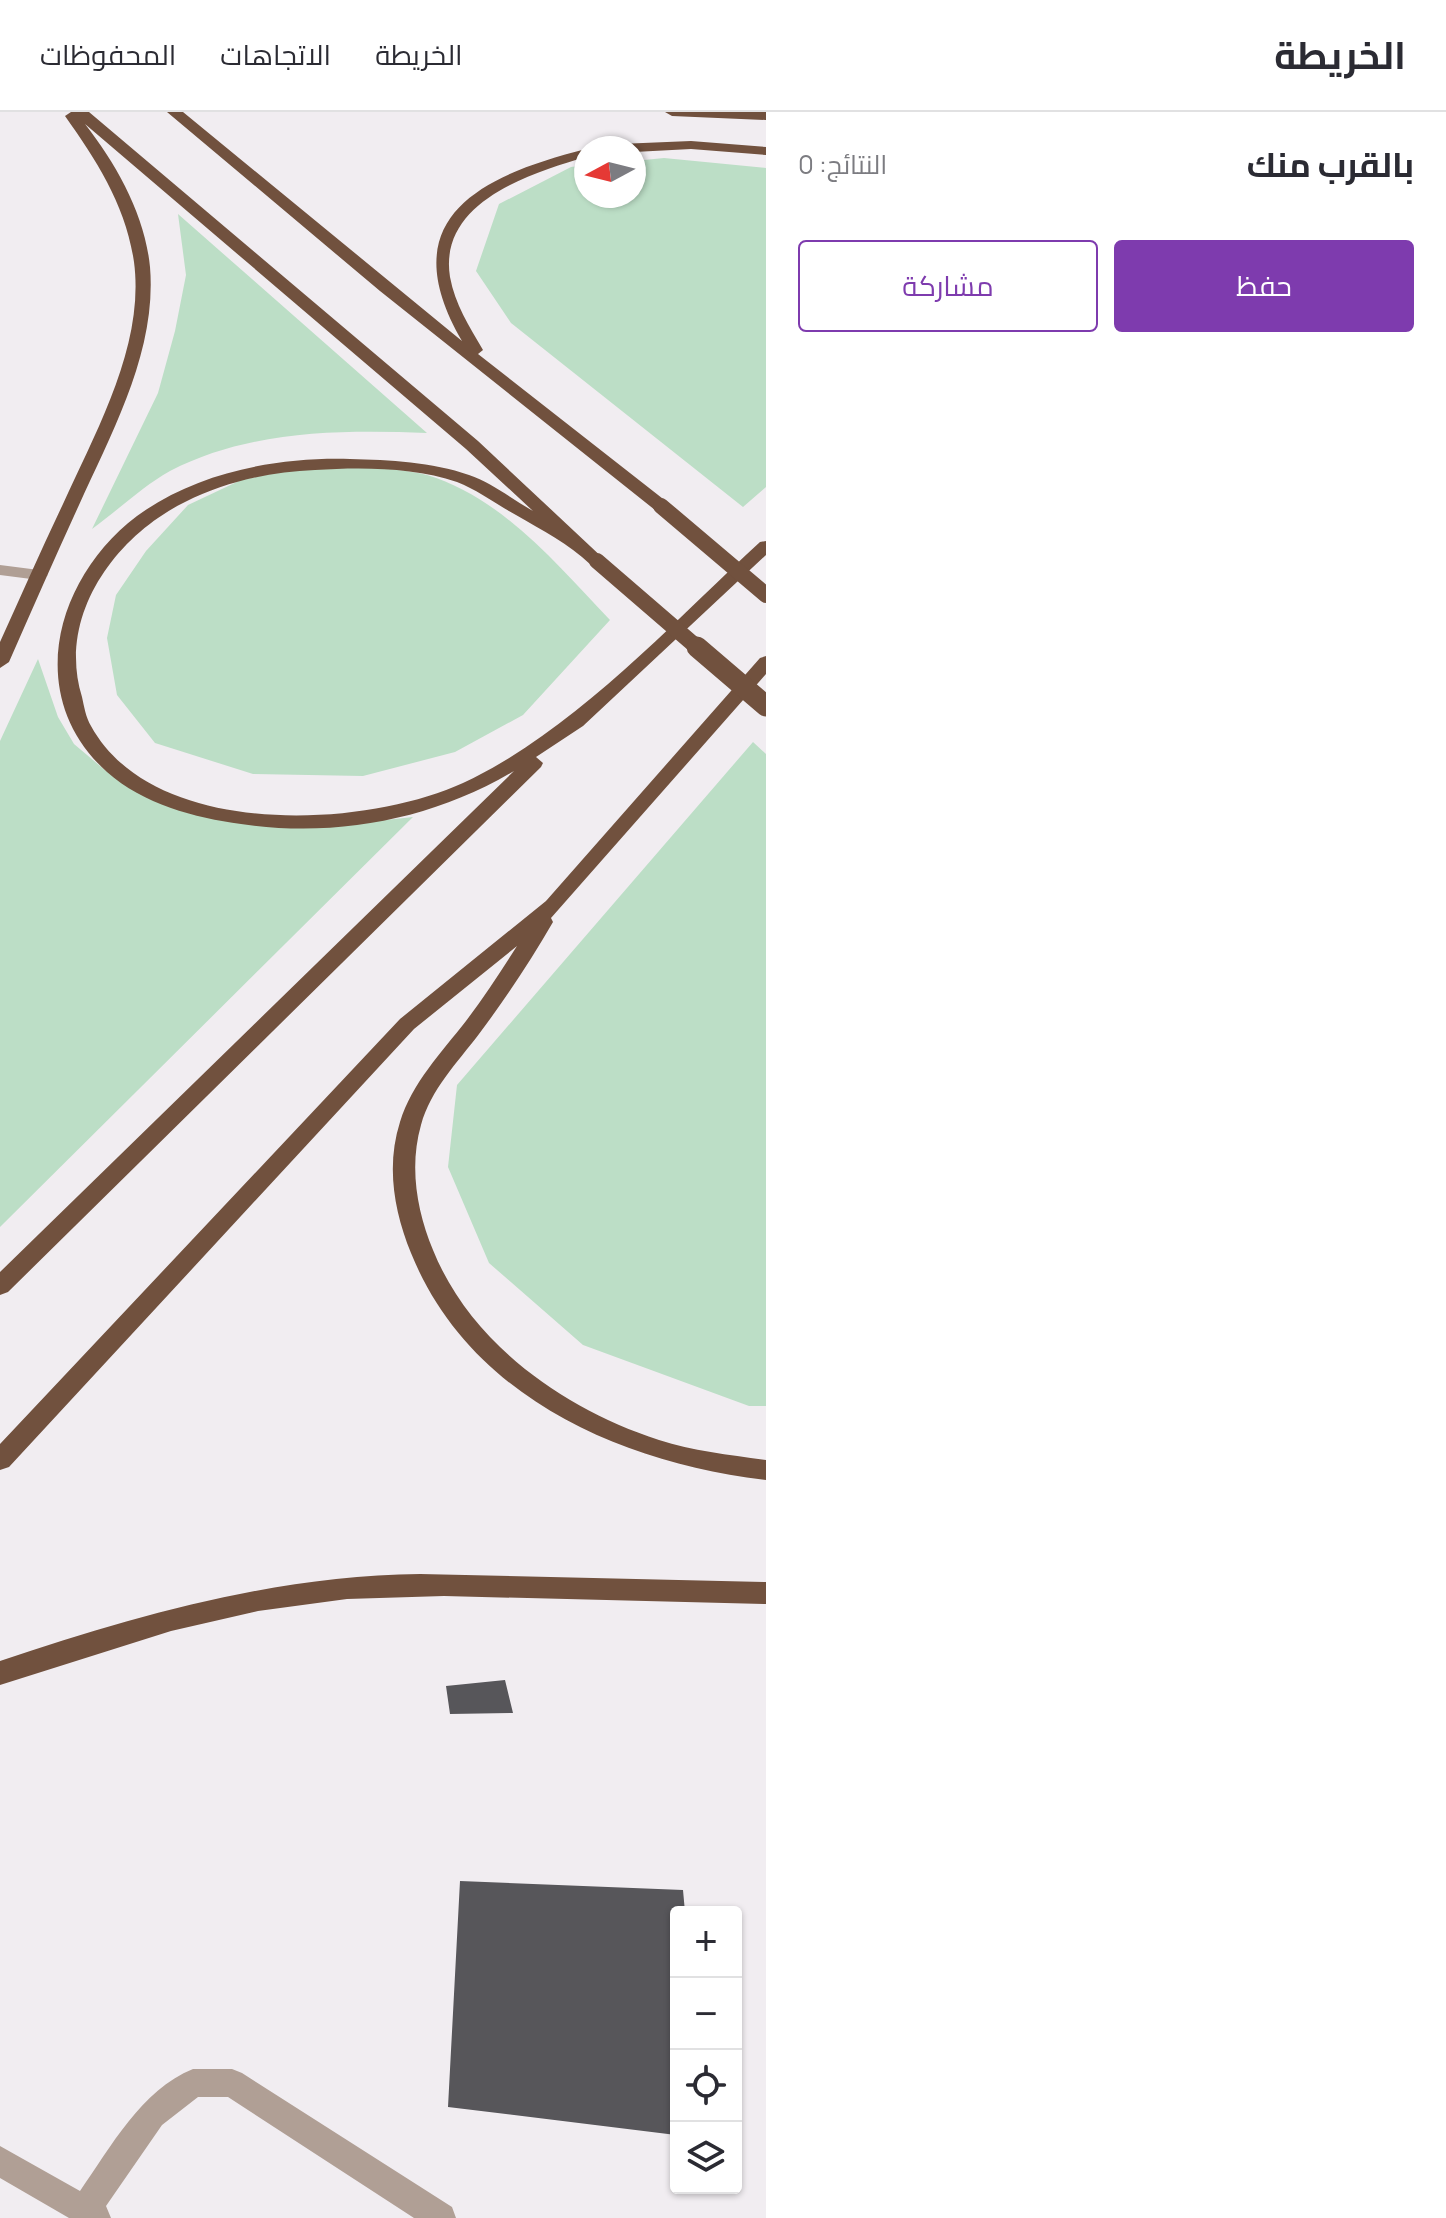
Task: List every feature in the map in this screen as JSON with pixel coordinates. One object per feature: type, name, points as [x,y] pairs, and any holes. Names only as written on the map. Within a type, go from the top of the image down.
[{"type":"highway","points":[[0,662],[125,378],[137,332],[143,285],[138,244],[124,203],[107,166],[69,112]]},
{"type":"highway","points":[[80,112],[472,445],[597,561],[766,706]]},
{"type":"highway","points":[[174,112],[385,288],[661,506],[766,595]]},
{"type":"highway","points":[[672,112],[766,116]]},
{"type":"highway","points":[[646,147],[691,145],[766,151]]},
{"type":"highway","points":[[493,373],[455,320],[443,294],[440,268],[447,237],[468,206],[493,185],[527,170],[574,156]]},
{"type":"highway","points":[[574,540],[460,477],[406,467],[346,463],[292,465],[245,473],[192,490],[153,512],[123,537],[96,569],[76,604],[67,637],[65,671],[73,712],[96,751],[132,783],[176,803],[222,817],[273,823],[335,822],[429,804],[500,773],[585,713]]},
{"type":"highway","points":[[0,1286],[585,713],[766,546]]},
{"type":"highway","points":[[763,666],[553,906],[500,989],[421,1098],[409,1125],[405,1162],[406,1205],[418,1247],[440,1291],[473,1336],[513,1374],[567,1409],[618,1435],[675,1457],[738,1469],[766,1470]]},
{"type":"highway","points":[[0,1460],[407,1024],[553,906]]},
{"type":"highway","points":[[0,1673],[83,1644],[173,1620],[262,1599],[347,1588],[484,1586],[766,1593]]},
{"type":"street","points":[[0,570],[39,575]]},
{"type":"street","points":[[0,2161],[91,2214],[152,2115],[193,2083],[232,2083],[441,2218]]},
{"type":"green space","points":[[664,158],[766,168],[766,487],[743,507],[511,323],[476,271],[499,204],[574,167],[574,208],[646,208],[646,160]]},
{"type":"green space","points":[[178,214],[427,433],[328,433],[263,440],[232,447],[170,471],[92,529],[158,393],[175,331],[186,275]]},
{"type":"green space","points":[[366,466],[427,475],[480,500],[504,516],[549,556],[610,620],[523,715],[455,752],[363,776],[253,774],[155,743],[117,695],[107,638],[116,595],[146,551],[188,505],[241,480],[305,467]]},
{"type":"green space","points":[[38,659],[58,717],[74,744],[106,771],[204,815],[358,823],[413,817],[0,1227],[0,741]]},
{"type":"green space","points":[[753,742],[766,754],[766,1406],[749,1406],[583,1345],[489,1263],[448,1167],[457,1085]]},
{"type":"building","points":[[505,1680],[513,1713],[450,1714],[446,1686]]},
{"type":"building","points":[[460,1881],[683,1890],[684,1906],[670,1906],[670,2134],[448,2107]]}]
